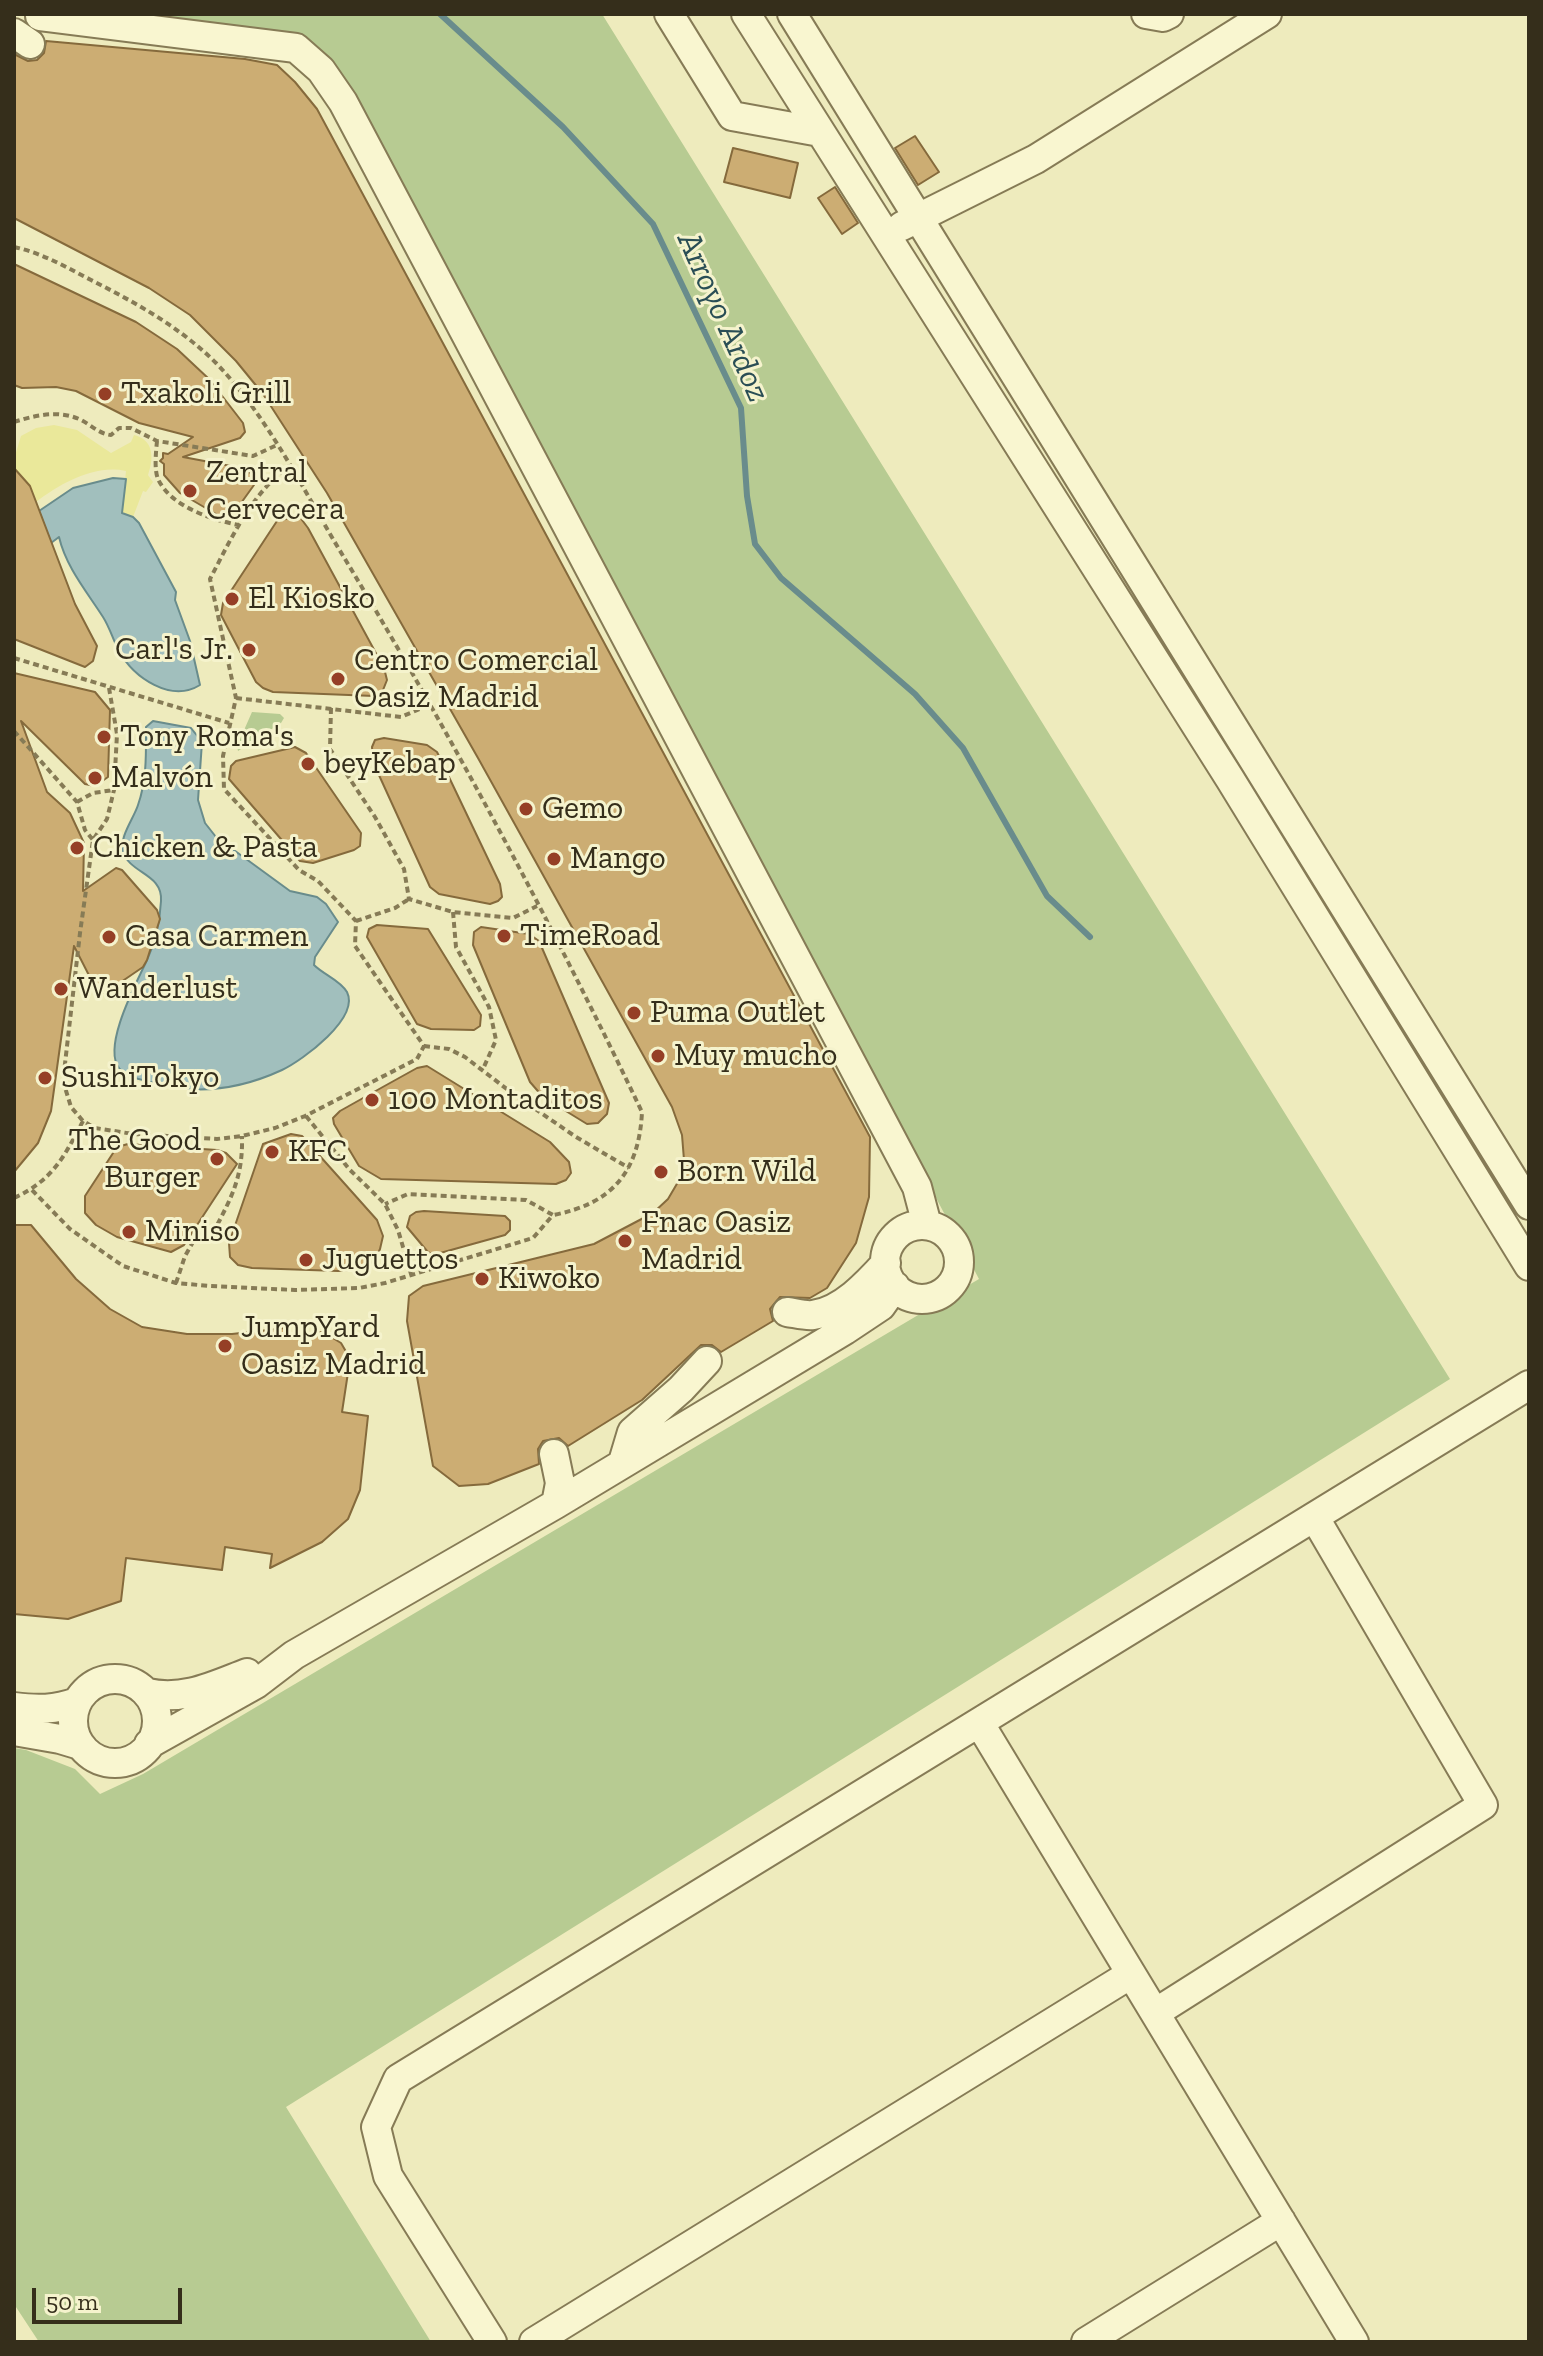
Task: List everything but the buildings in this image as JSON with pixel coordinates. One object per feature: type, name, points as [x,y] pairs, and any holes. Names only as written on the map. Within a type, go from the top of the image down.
[{"type":"street","points":[[669,14],[732,116],[820,132]]},
{"type":"street","points":[[746,14],[1238,793],[1529,1266]]},
{"type":"street","points":[[792,14],[1529,1205]]},
{"type":"street","points":[[1146,14],[1163,17],[1169,14]]},
{"type":"street","points":[[883,233],[918,220],[1036,159],[1267,14]]},
{"type":"street","points":[[31,15],[86,31],[140,41],[161,51]]},
{"type":"street","points":[[31,15],[296,48],[321,70],[343,102],[917,1187],[927,1225]]},
{"type":"street","points":[[77,1702],[73,1717],[74,1732],[80,1745],[102,1761],[115,1763],[128,1760],[149,1744],[256,1684],[279,1665],[556,1504],[881,1306],[890,1274],[888,1250],[893,1239],[903,1230],[927,1225],[939,1228],[955,1245],[959,1268],[955,1279],[938,1295],[926,1298],[904,1293],[890,1274]]},
{"type":"street","points":[[787,1312],[812,1315],[839,1305],[867,1283],[890,1274]]},
{"type":"street","points":[[623,1462],[632,1432],[681,1389],[707,1361]]},
{"type":"street","points":[[492,2342],[388,2176],[376,2127],[398,2079],[1529,1385]]},
{"type":"street","points":[[554,1454],[560,1483],[556,1504]]},
{"type":"street","points":[[1155,2013],[1483,1805],[1315,1518]]},
{"type":"street","points":[[147,1693],[165,1697],[189,1696],[252,1671],[279,1665]]},
{"type":"street","points":[[14,1707],[39,1710],[60,1708],[77,1702],[93,1685],[115,1679],[138,1685],[154,1705],[157,1718],[149,1744]]},
{"type":"street","points":[[980,1724],[1354,2342]]},
{"type":"street","points":[[14,1731],[80,1745]]},
{"type":"street","points":[[534,2342],[1131,1974]]},
{"type":"street","points":[[1086,2342],[1281,2221]]},
{"type":"path","points":[[14,247],[38,253],[143,307],[184,334],[217,364],[277,445],[398,647],[538,905],[642,1112],[640,1140],[629,1168],[604,1197],[579,1210],[553,1215],[533,1238],[359,1288],[295,1290],[176,1283],[123,1266],[70,1229],[32,1190]]},
{"type":"path","points":[[14,422],[53,413],[79,419],[106,435],[119,428],[131,428],[157,441],[253,456],[277,445]]},
{"type":"path","points":[[157,441],[158,478],[175,499],[212,520],[238,525]]},
{"type":"path","points":[[289,466],[270,479],[238,525],[210,579],[236,698],[223,756],[224,789],[299,870],[318,881],[356,921],[355,946],[424,1046],[449,1049],[483,1069],[576,1137],[629,1168]]},
{"type":"path","points":[[14,658],[229,723]]},
{"type":"path","points":[[109,688],[117,734],[114,790],[107,819],[93,840],[63,1081],[71,1107],[83,1121],[95,1128],[133,1134],[217,1139],[242,1136],[305,1116],[417,1059],[424,1046]]},
{"type":"path","points":[[236,698],[401,717],[429,705]]},
{"type":"path","points":[[331,708],[330,749],[375,817],[404,869],[409,899]]},
{"type":"path","points":[[14,731],[77,802],[85,830],[93,840]]},
{"type":"path","points":[[77,802],[93,793],[114,790]]},
{"type":"path","points":[[356,921],[395,908],[409,899],[453,912],[513,918],[538,905]]},
{"type":"path","points":[[453,912],[456,947],[489,1007],[496,1040],[483,1069]]},
{"type":"path","points":[[305,1116],[350,1170],[385,1204],[398,1230],[411,1274]]},
{"type":"path","points":[[14,1198],[32,1190],[62,1162],[83,1121]]},
{"type":"path","points":[[176,1283],[185,1256],[201,1228],[215,1229],[236,1189],[242,1161],[242,1136]]},
{"type":"path","points":[[385,1204],[408,1194],[526,1200],[553,1215]]},
{"type":"green space","points":[[125,14],[602,14],[1450,1379],[286,2107],[431,2342],[39,2342],[14,2304],[14,1748],[75,1769],[100,1794],[143,1774],[979,1279],[343,79],[328,62]]},
{"type":"green space","points":[[252,712],[280,714],[284,718],[238,751],[237,746]]},
{"type":"sand","points":[[54,425],[77,430],[111,453],[131,442],[134,435],[149,445],[151,462],[148,475],[153,482],[146,492],[143,491],[133,517],[122,513],[126,471],[102,470],[78,477],[36,502],[14,482],[14,459],[21,436],[36,428]]},
{"type":"water","points":[[113,478],[126,479],[122,513],[139,523],[176,592],[175,600],[190,641],[200,685],[189,690],[177,691],[154,685],[126,661],[72,569],[59,537],[51,543],[39,511],[73,488]]},
{"type":"water","points":[[153,721],[191,728],[202,742],[198,800],[205,823],[216,837],[290,891],[317,897],[338,922],[315,957],[314,965],[347,992],[349,1002],[345,1014],[327,1037],[291,1065],[237,1085],[190,1089],[158,1084],[127,1075],[119,1068],[115,1058],[118,1030],[157,931],[161,901],[157,885],[126,859],[122,846],[141,796],[146,727]]},
{"type":"waterway","name":"Arroyo Ardoz","points":[[440,14],[563,127],[653,224],[741,408],[747,496],[755,544],[781,578],[915,694],[963,748],[1047,896],[1090,937]]},
{"type":"place","name":"Txakoli Grill","points":[[105,394]]},
{"type":"place","name":"Zentral Cervecera","points":[[190,491]]},
{"type":"place","name":"El Kiosko","points":[[232,599]]},
{"type":"place","name":"Carl's Jr.","points":[[249,650]]},
{"type":"place","name":"Centro Comercial Oasiz Madrid","points":[[338,679]]},
{"type":"place","name":"Tony Roma's","points":[[104,737]]},
{"type":"place","name":"beyKebap","points":[[308,764]]},
{"type":"place","name":"Malvón","points":[[95,778]]},
{"type":"place","name":"Gemo","points":[[526,809]]},
{"type":"place","name":"Chicken & Pasta","points":[[77,848]]},
{"type":"place","name":"Mango","points":[[554,859]]},
{"type":"place","name":"TimeRoad","points":[[504,936]]},
{"type":"place","name":"Casa Carmen","points":[[109,937]]},
{"type":"place","name":"Wanderlust","points":[[61,989]]},
{"type":"place","name":"Puma Outlet","points":[[634,1013]]},
{"type":"place","name":"Muy mucho","points":[[658,1056]]},
{"type":"place","name":"SushiTokyo","points":[[45,1078]]},
{"type":"place","name":"100 Montaditos","points":[[372,1100]]},
{"type":"place","name":"KFC","points":[[272,1152]]},
{"type":"place","name":"The Good Burger","points":[[217,1159]]},
{"type":"place","name":"Born Wild","points":[[661,1172]]},
{"type":"place","name":"Miniso","points":[[129,1232]]},
{"type":"place","name":"Fnac Oasiz Madrid","points":[[625,1241]]},
{"type":"place","name":"Juguettos","points":[[306,1260]]},
{"type":"place","name":"Kiwoko","points":[[482,1279]]},
{"type":"place","name":"JumpYard Oasiz Madrid","points":[[225,1346]]}]
